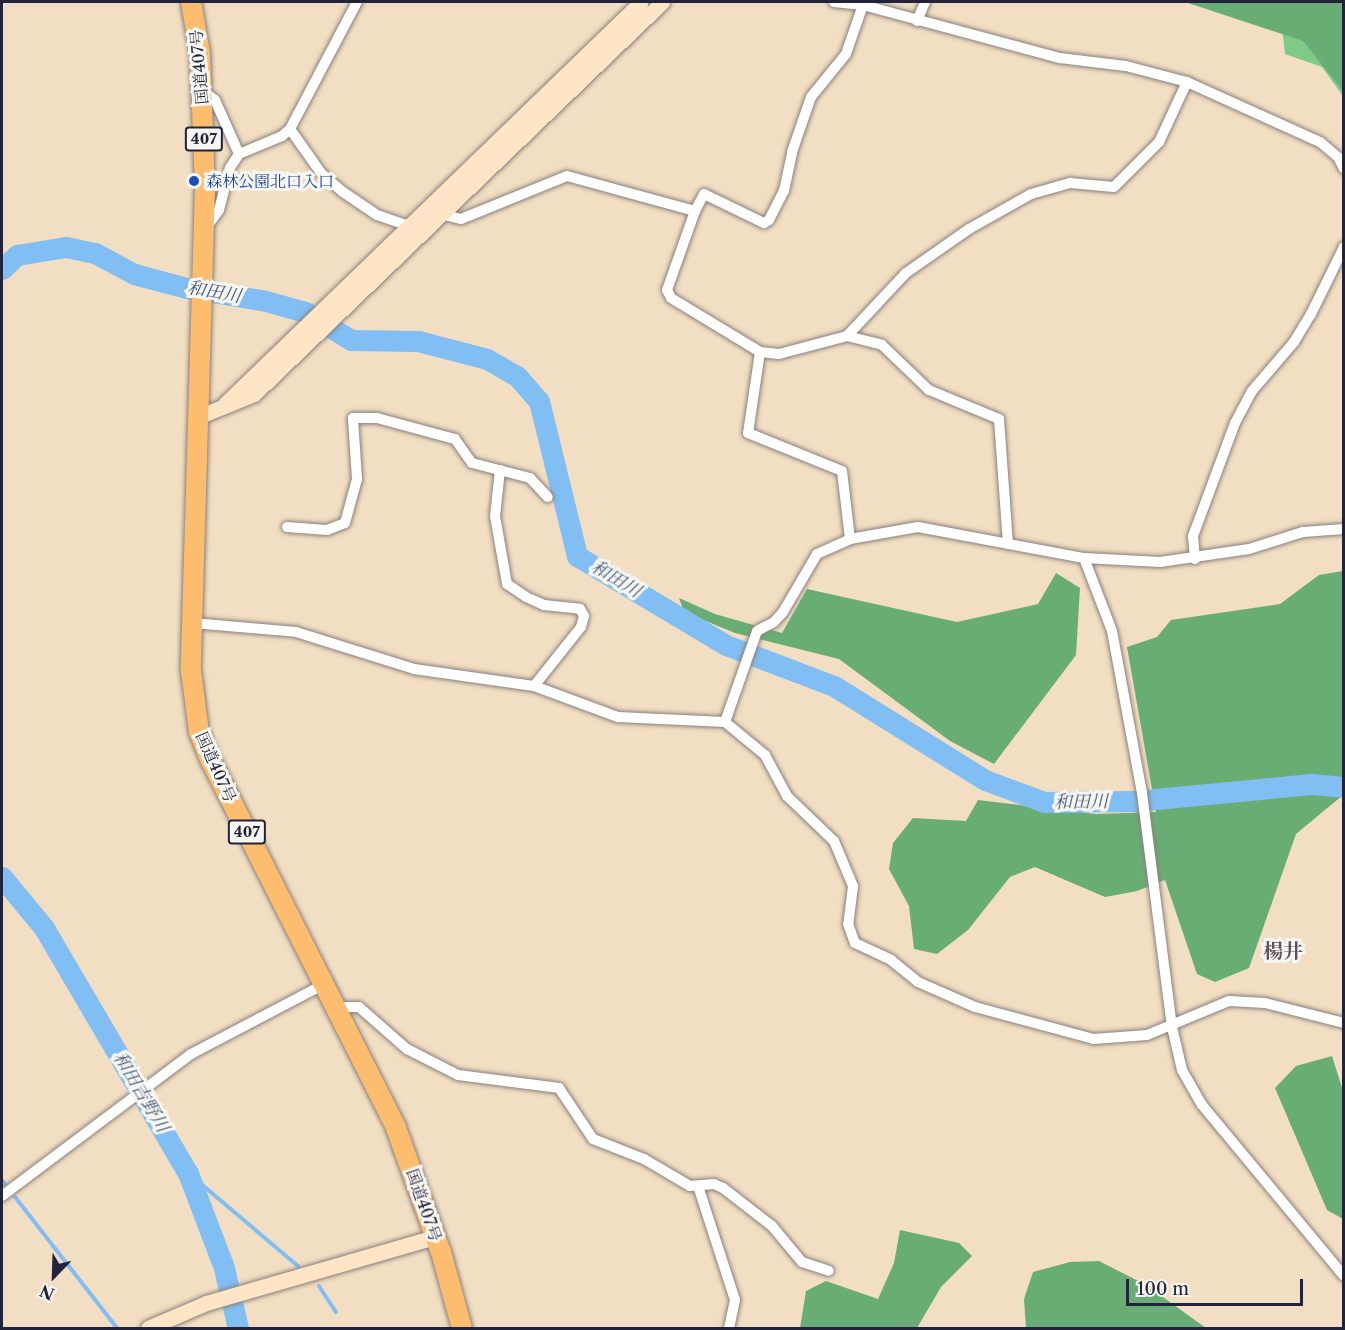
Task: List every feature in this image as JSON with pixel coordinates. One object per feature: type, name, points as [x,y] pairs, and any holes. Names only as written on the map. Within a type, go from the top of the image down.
[{"type":"highway","name":"国道407号","points":[[192,2],[202,90],[205,229],[192,623],[192,693],[199,732],[220,781],[326,983],[396,1128],[435,1237],[462,1329]]},
{"type":"street","points":[[205,229],[219,210],[230,168],[238,154],[282,136],[290,129],[357,2]]},
{"type":"street","points":[[200,416],[221,408],[418,230],[642,2]]},
{"type":"street","points":[[418,230],[444,214],[662,2]]},
{"type":"street","points":[[834,2],[863,5],[1060,58],[1126,66],[1187,82],[1320,142],[1338,158],[1344,169]]},
{"type":"street","points":[[917,21],[924,2]]},
{"type":"street","points":[[863,5],[846,54],[811,97],[792,152],[784,191],[769,220],[765,223],[704,194],[695,211],[668,290],[671,298],[760,352],[779,354],[847,336],[882,345],[903,362],[929,390],[999,419],[1008,543]]},
{"type":"street","points":[[847,336],[906,273],[969,229],[1031,194],[1070,183],[1114,187],[1159,142],[1187,82]]},
{"type":"street","points":[[202,90],[215,100],[238,154]]},
{"type":"street","points":[[290,129],[321,173],[343,192],[377,215],[418,230]]},
{"type":"street","points":[[444,214],[461,219],[567,176],[695,211]]},
{"type":"street","points":[[1195,559],[1192,536],[1235,423],[1252,391],[1294,342],[1311,315],[1344,247]]},
{"type":"street","points":[[760,352],[748,433],[842,471],[850,540]]},
{"type":"street","points":[[287,527],[327,530],[345,523],[357,479],[353,418],[376,418],[456,439],[472,463],[530,478],[548,497]]},
{"type":"street","points":[[500,470],[495,516],[507,584],[535,601],[580,609],[585,616],[581,627],[534,686]]},
{"type":"street","points":[[725,722],[757,631],[774,622],[783,612],[817,554],[850,540],[918,527],[1084,558],[1129,562],[1195,559],[1249,549],[1303,532],[1344,529]]},
{"type":"street","points":[[1084,558],[1112,631],[1142,792],[1172,1026],[1182,1070],[1202,1106],[1344,1276]]},
{"type":"street","points":[[192,623],[296,632],[414,669],[534,686],[618,717],[725,722],[765,755],[787,796],[834,841],[853,886],[848,924],[855,943],[891,960],[918,982],[993,1012],[1094,1039],[1147,1035],[1229,1001],[1344,1023]]},
{"type":"street","points":[[2,1196],[161,1075],[206,1046],[326,983]]},
{"type":"street","points":[[336,1007],[359,1007],[407,1049],[458,1075],[559,1088],[592,1139],[644,1159],[679,1181],[698,1186],[714,1184],[723,1188],[772,1226],[802,1262],[829,1271]]},
{"type":"street","points":[[698,1186],[735,1300],[729,1329]]},
{"type":"street","points":[[148,1329],[206,1303],[435,1237]]},
{"type":"green space","points":[[1185,2],[1343,2],[1343,91],[1303,41]]},
{"type":"green space","points":[[1279,2],[1343,2],[1343,96],[1322,67],[1285,54]]},
{"type":"green space","points":[[1343,571],[1343,795],[1296,834],[1249,968],[1215,982],[1197,974],[1165,880],[1137,891],[1105,897],[1035,867],[1010,877],[968,930],[937,954],[914,949],[909,906],[889,869],[893,843],[913,818],[966,821],[978,800],[1096,814],[1156,812],[1127,647],[1157,637],[1171,620],[1280,604],[1319,575]]},
{"type":"green space","points":[[1056,573],[1080,588],[1076,655],[994,764],[950,741],[839,659],[735,633],[684,612],[679,598],[715,614],[782,633],[807,589],[957,622],[1038,604]]},
{"type":"green space","points":[[1332,1056],[1343,1091],[1343,1219],[1327,1210],[1275,1088],[1296,1066]]},
{"type":"green space","points":[[900,1230],[959,1243],[972,1256],[941,1287],[917,1328],[800,1328],[806,1291],[826,1281],[878,1299],[894,1263]]},
{"type":"green space","points":[[1099,1261],[1146,1285],[1206,1328],[1026,1328],[1024,1299],[1033,1272],[1070,1262]]},
{"type":"waterway","name":"和田川","points":[[2,269],[17,255],[66,247],[95,253],[134,274],[187,288],[266,301],[305,312],[351,340],[418,341],[487,359],[517,376],[539,401],[577,556],[726,645],[834,686],[985,780],[1044,802],[1135,801],[1311,784],[1344,787]]},
{"type":"waterway","name":"和田吉野川","points":[[2,877],[44,928],[188,1173],[224,1268],[238,1328]]},
{"type":"waterway","points":[[188,1173],[298,1266]]},
{"type":"waterway","points":[[2,1180],[5,1184]]},
{"type":"waterway","points":[[15,1197],[117,1328]]},
{"type":"waterway","points":[[319,1286],[336,1312]]},
{"type":"place","name":"森林公園北口入口","points":[[194,181]]},
{"type":"district","name":"楊井","points":[[1283,951]]}]
